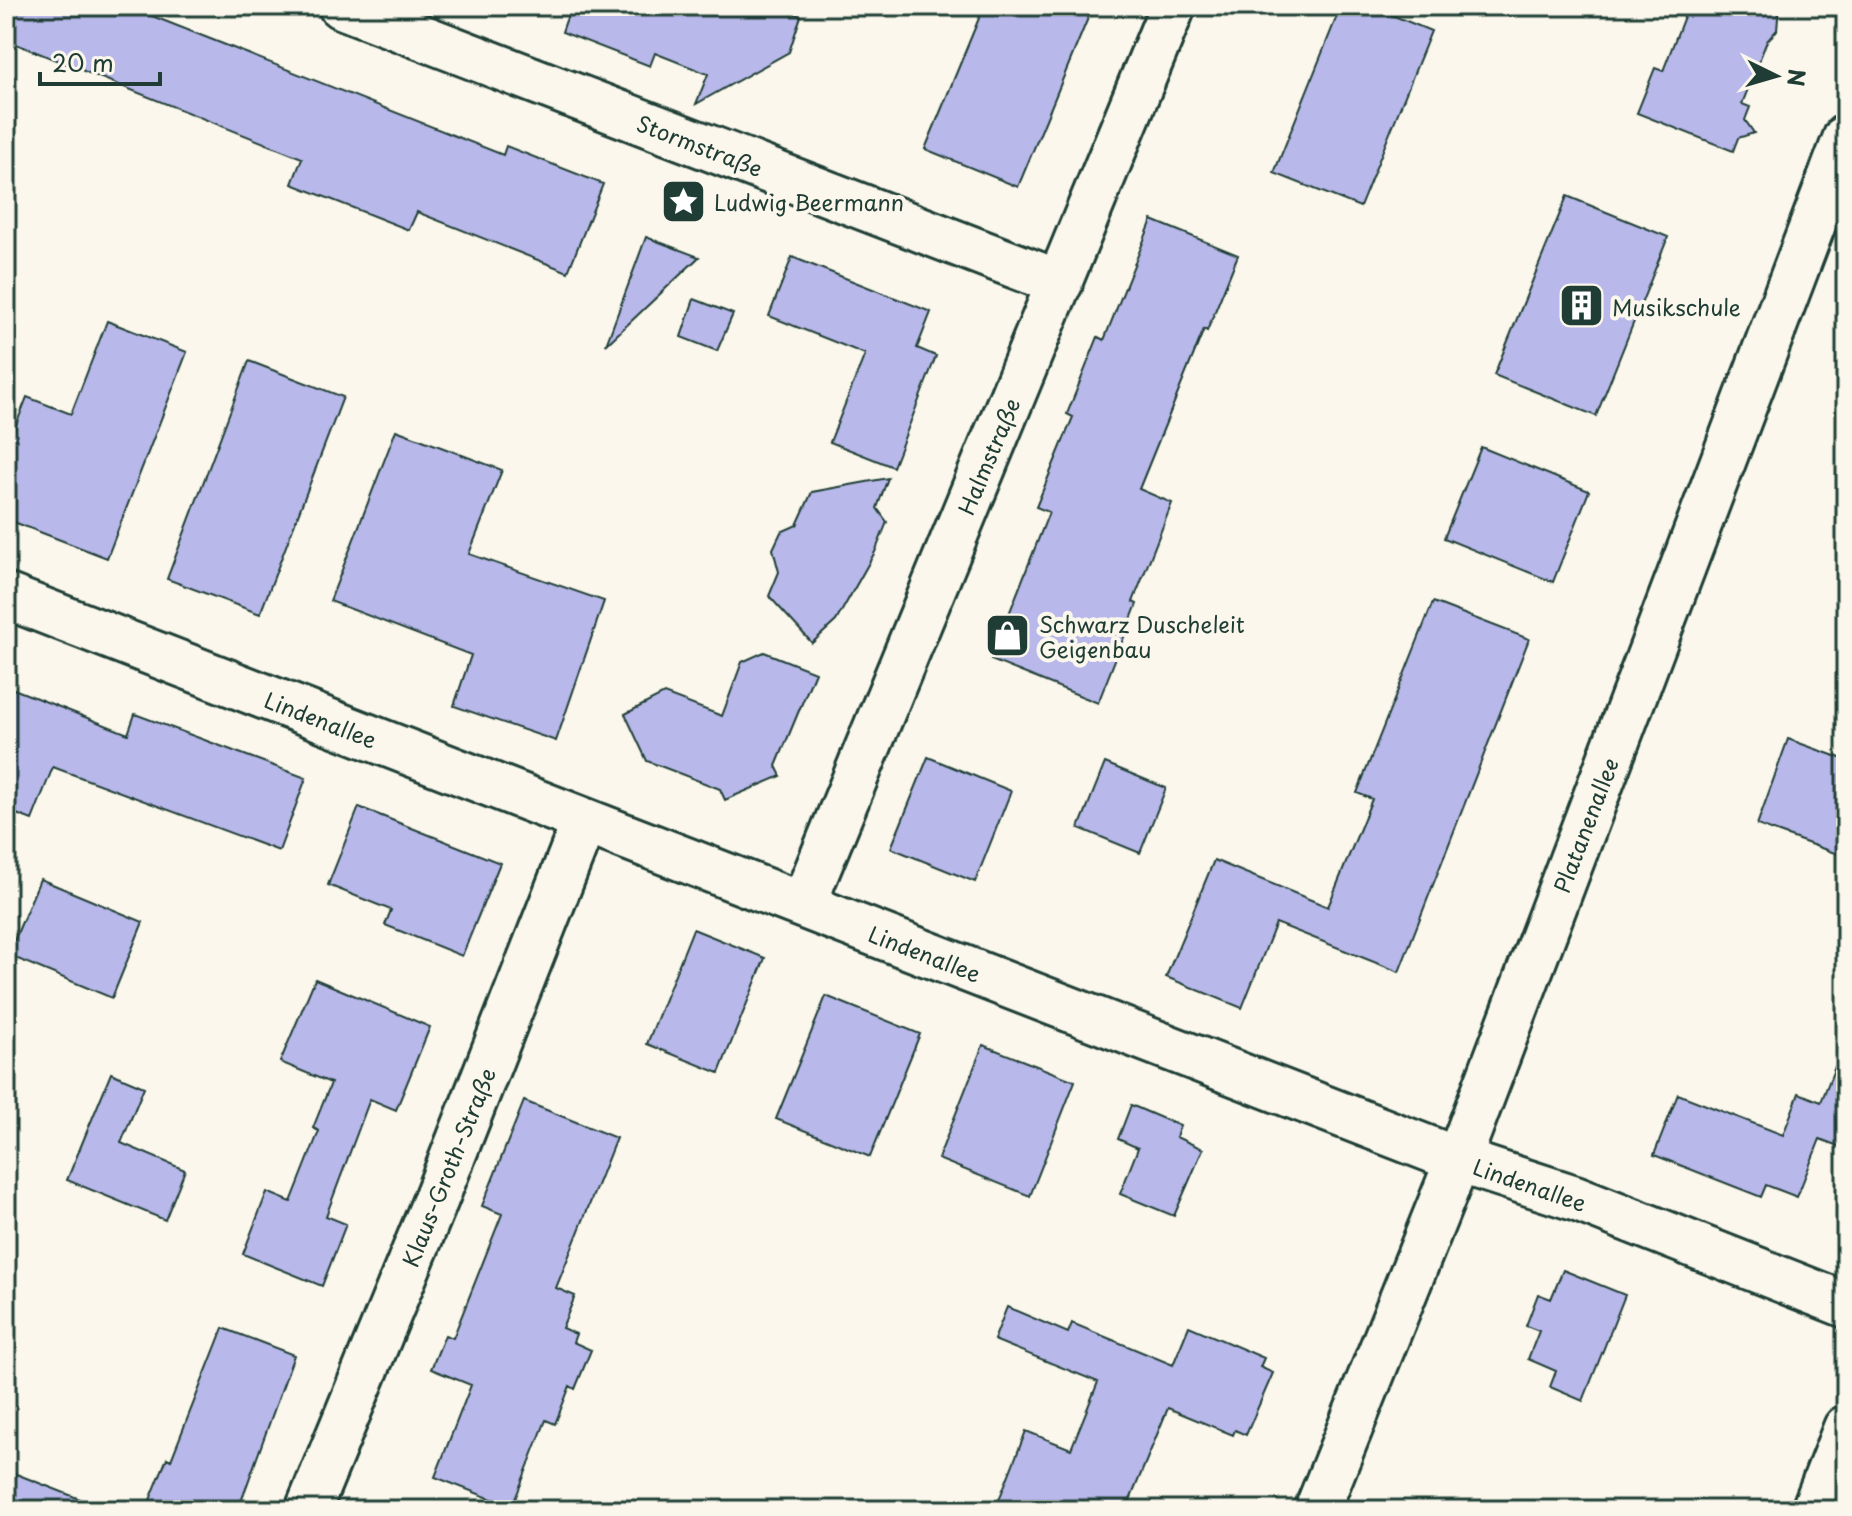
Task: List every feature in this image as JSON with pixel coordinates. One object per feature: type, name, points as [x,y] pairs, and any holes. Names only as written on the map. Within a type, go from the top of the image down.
[{"type":"street","name":"Stormstraße","points":[[341,6],[1060,283]]},
{"type":"street","name":"Halmstraße","points":[[803,905],[1173,6]]},
{"type":"street","name":"Platanenallee","points":[[1317,1510],[1458,1160],[1846,137]]},
{"type":"street","name":"Lindenallee","points":[[6,596],[1458,1160],[1575,1198],[1846,1305]]},
{"type":"street","name":"Klaus-Groth-Straße","points":[[308,1510],[436,1199],[584,822]]},
{"type":"street","points":[[1814,1510],[1846,1428]]},
{"type":"building","points":[[6,6],[127,6],[503,155],[506,146],[603,184],[568,272],[417,212],[409,230],[292,184],[302,158],[6,40]]},
{"type":"building","points":[[571,6],[774,6],[801,16],[789,52],[696,104],[708,74],[655,53],[650,66],[562,32]]},
{"type":"building","points":[[984,6],[1093,6],[1018,187],[925,149]]},
{"type":"building","points":[[1341,6],[1370,6],[1431,31],[1360,207],[1274,173]]},
{"type":"building","points":[[1688,6],[1779,6],[1777,30],[1767,41],[1742,104],[1750,107],[1745,120],[1754,133],[1738,138],[1733,151],[1637,113],[1655,68],[1663,71]]},
{"type":"building","name":"Musikschule","points":[[1567,196],[1668,237],[1596,416],[1494,375]]},
{"type":"building","points":[[1152,220],[1238,255],[1207,331],[1204,329],[1139,489],[1172,503],[1098,703],[991,660],[1049,512],[1036,507],[1073,417],[1067,414],[1098,337],[1104,340]]},
{"type":"building","points":[[646,237],[699,257],[606,345]]},
{"type":"building","points":[[792,257],[931,312],[917,348],[936,356],[893,467],[830,442],[865,354],[769,316]]},
{"type":"building","points":[[694,299],[733,314],[717,351],[681,337]]},
{"type":"building","points":[[107,321],[187,352],[107,558],[6,519],[6,427],[14,430],[27,397],[71,414]]},
{"type":"building","points":[[249,361],[343,397],[260,614],[167,579]]},
{"type":"building","points":[[396,430],[502,470],[469,554],[604,601],[556,741],[454,706],[471,655],[330,601]]},
{"type":"building","points":[[1481,447],[1589,491],[1553,582],[1444,538]]},
{"type":"building","points":[[888,478],[877,508],[887,522],[875,552],[836,621],[812,643],[769,596],[779,572],[773,549],[781,532],[797,525],[812,492]]},
{"type":"building","points":[[1433,602],[1529,639],[1399,972],[1276,923],[1242,1008],[1166,977],[1214,860],[1328,907],[1372,799],[1357,793]]},
{"type":"building","points":[[764,652],[815,672],[776,766],[781,776],[725,800],[720,789],[647,761],[625,714],[664,694],[722,716],[742,662]]},
{"type":"building","points":[[6,686],[128,734],[135,714],[306,778],[279,851],[53,767],[32,820],[6,810]]},
{"type":"building","points":[[1788,739],[1846,760],[1846,857],[1757,825]]},
{"type":"building","points":[[928,757],[1011,791],[975,882],[891,848]]},
{"type":"building","points":[[1105,763],[1166,788],[1140,853],[1079,828]]},
{"type":"building","points":[[359,807],[500,863],[462,956],[385,925],[391,910],[328,885]]},
{"type":"building","points":[[40,879],[143,922],[112,998],[8,955]]},
{"type":"building","points":[[693,929],[765,958],[719,1073],[647,1044]]},
{"type":"building","points":[[315,979],[430,1027],[396,1110],[370,1099],[326,1216],[346,1224],[322,1286],[243,1254],[267,1192],[291,1202],[319,1131],[313,1128],[331,1083],[280,1062]]},
{"type":"building","points":[[826,996],[920,1034],[870,1157],[776,1119]]},
{"type":"building","points":[[1844,1044],[1846,1149],[1820,1139],[1797,1197],[1766,1185],[1761,1197],[1654,1155],[1678,1094],[1783,1135],[1799,1093],[1821,1102]]},
{"type":"building","points":[[983,1045],[1075,1081],[1030,1196],[938,1159]]},
{"type":"building","points":[[111,1073],[144,1087],[121,1143],[185,1170],[165,1220],[67,1180]]},
{"type":"building","points":[[524,1101],[616,1138],[556,1288],[575,1296],[562,1328],[576,1334],[573,1342],[591,1350],[575,1389],[570,1386],[555,1424],[546,1420],[512,1507],[435,1477],[471,1385],[431,1369],[445,1335],[453,1338],[502,1214],[482,1206]]},
{"type":"building","points":[[1131,1105],[1180,1126],[1176,1137],[1203,1149],[1174,1216],[1120,1194],[1138,1148],[1118,1139]]},
{"type":"building","points":[[1563,1270],[1625,1295],[1583,1401],[1550,1387],[1556,1371],[1528,1359],[1539,1331],[1526,1326],[1538,1294],[1551,1299]]},
{"type":"building","points":[[1007,1307],[1068,1333],[1072,1323],[1173,1365],[1189,1326],[1264,1358],[1260,1367],[1273,1373],[1246,1435],[1235,1430],[1233,1435],[1168,1408],[1126,1510],[995,1510],[1026,1431],[1071,1449],[1098,1382],[994,1340]]},
{"type":"building","points":[[223,1328],[294,1355],[238,1510],[146,1510],[167,1458],[171,1460]]},
{"type":"building","points":[[6,1470],[103,1508],[6,1510]]},
{"type":"place","name":"Ludwig Beermann","points":[[683,201]]},
{"type":"place","name":"Musikschule","points":[[1581,306]]},
{"type":"place","name":"Schwarz Duscheleit Geigenbau","points":[[1008,636]]}]
